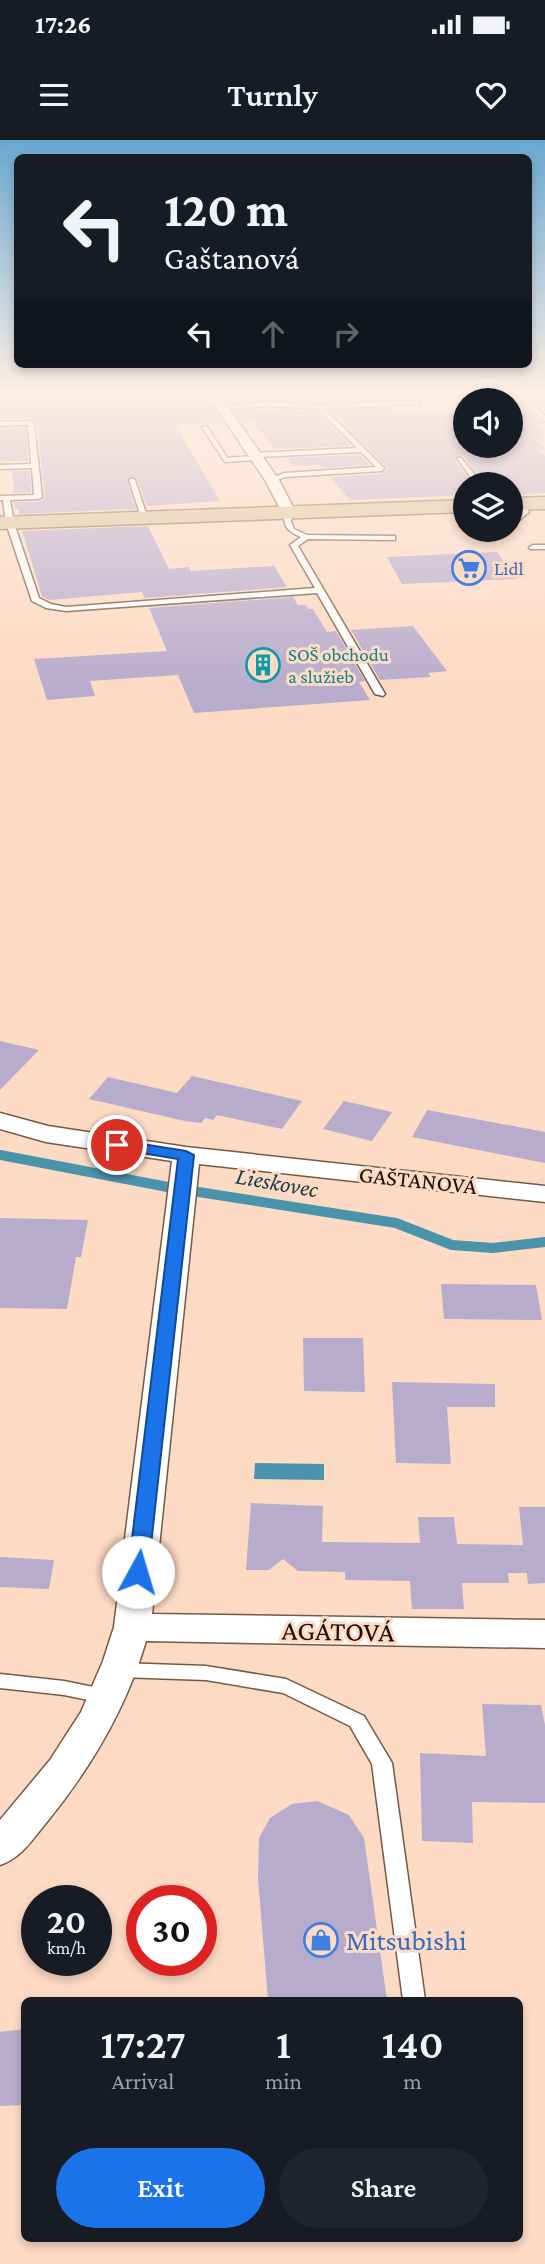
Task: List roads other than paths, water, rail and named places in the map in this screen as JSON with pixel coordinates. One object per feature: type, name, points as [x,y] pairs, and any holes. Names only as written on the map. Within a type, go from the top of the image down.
[{"type":"main road","points":[[523,507],[545,503]]},
{"type":"main road","points":[[5,523],[146,520],[453,507]]},
{"type":"street","points":[[277,490],[289,513]]},
{"type":"street","name":"GAŠTANOVÁ","points":[[0,1121],[46,1134],[186,1155],[545,1194]]},
{"type":"street","points":[[0,1848],[59,1779],[85,1742],[115,1684],[132,1627],[186,1155]]},
{"type":"street","name":"AGÁTOVÁ","points":[[132,1627],[545,1634]]},
{"type":"lane","points":[[37,490],[38,497],[3,498],[5,523],[35,599],[49,606],[66,609],[320,590]]},
{"type":"lane","points":[[136,490],[146,520]]},
{"type":"lane","points":[[289,513],[287,521],[291,530],[306,537],[332,540],[392,538]]},
{"type":"lane","points":[[306,537],[294,545],[380,694]]},
{"type":"lane","points":[[533,547],[545,547]]},
{"type":"lane","points":[[0,1681],[64,1688],[206,1673],[286,1686],[357,1721],[382,1763],[414,1997]]},
{"type":"water","points":[[255,1463],[324,1464],[324,1480],[254,1479]]},
{"type":"waterway","name":"Lieskovec","points":[[0,1155],[173,1188],[396,1223],[452,1245],[493,1248],[545,1242]]},
{"type":"place","name":"Lidl","points":[[469,568]]},
{"type":"place","name":"SOŠ obchodu a služieb","points":[[263,665]]},
{"type":"place","name":"Mitsubishi","points":[[321,1940]]}]
